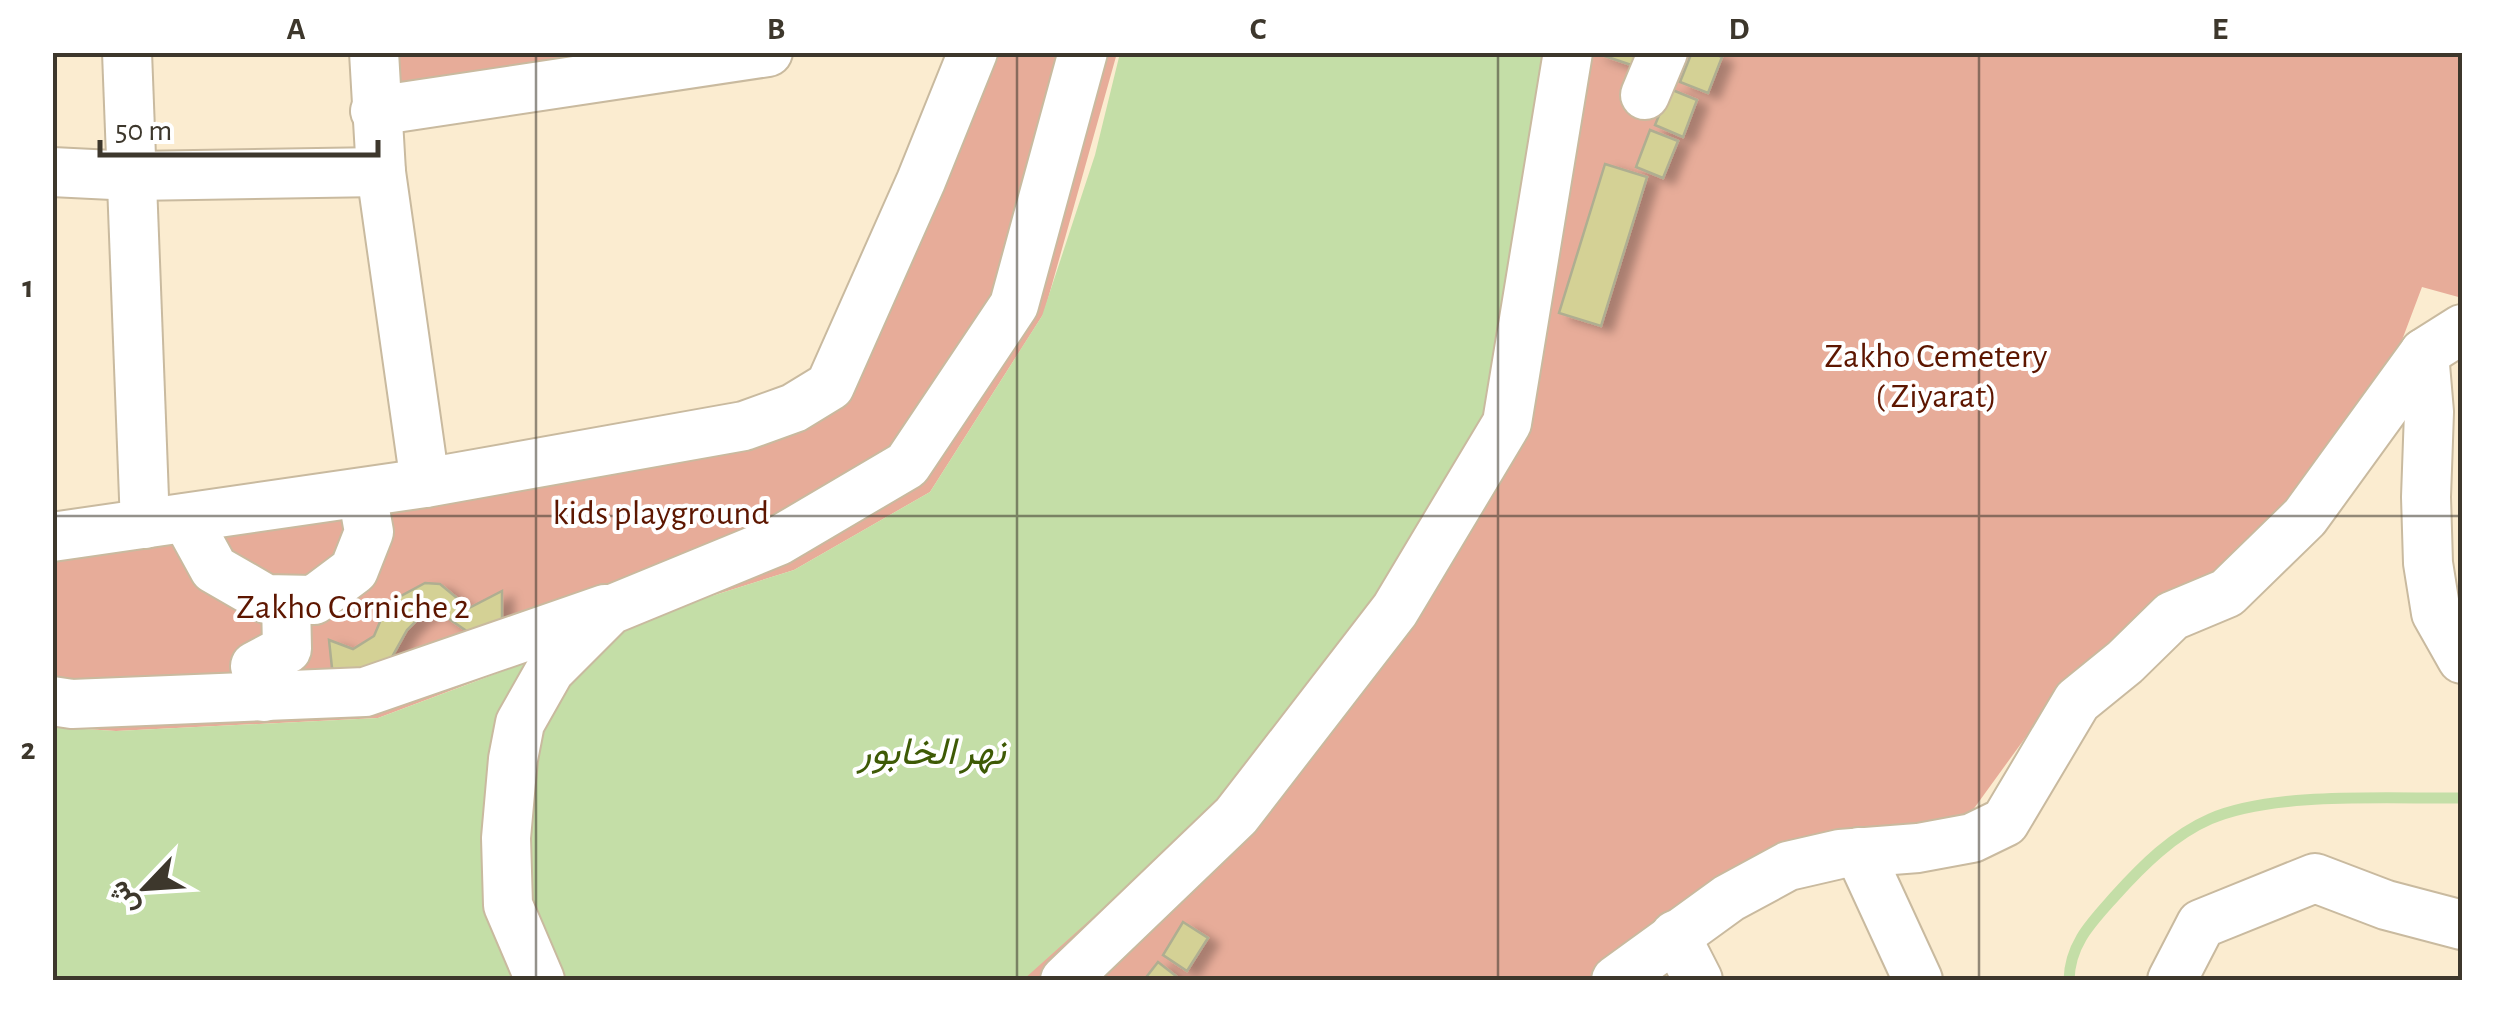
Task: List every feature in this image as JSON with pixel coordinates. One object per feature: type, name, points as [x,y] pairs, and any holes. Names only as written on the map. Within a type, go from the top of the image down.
[{"type":"street","points":[[127,52],[133,176],[166,521],[214,569],[266,599],[314,600],[354,570],[369,532],[362,493]]},
{"type":"street","points":[[374,52],[381,172],[424,484]]},
{"type":"street","points":[[375,110],[768,52]]},
{"type":"street","points":[[52,537],[424,484],[744,426],[794,408],[830,386],[973,52]]},
{"type":"street","points":[[540,980],[508,904],[506,838],[520,723],[550,670],[610,610],[778,541],[908,466],[1014,305],[1083,52]]},
{"type":"street","points":[[1064,980],[1236,816],[1396,610],[1507,422],[1568,52]]},
{"type":"street","points":[[52,172],[133,176],[381,172]]},
{"type":"street","points":[[2443,341],[2429,412],[2428,563],[2436,613],[2462,659]]},
{"type":"street","points":[[1616,980],[1729,898],[1788,866],[1859,852],[1918,848],[1972,838],[2004,822],[2077,702],[2172,616],[2227,593],[2304,517],[2443,341]]},
{"type":"street","points":[[52,701],[72,704],[365,692],[549,626],[656,593]]},
{"type":"street","points":[[286,600],[287,649]]},
{"type":"street","points":[[287,649],[307,665],[319,694]]},
{"type":"street","points":[[264,697],[255,666],[287,649]]},
{"type":"street","points":[[1859,852],[1918,980]]},
{"type":"street","points":[[2172,980],[2202,924],[2315,878],[2386,905],[2462,925]]},
{"type":"street","points":[[1675,935],[1698,980]]},
{"type":"green space","points":[[387,53],[670,53],[397,91]]},
{"type":"green space","name":"Zakho Corniche 2","points":[[973,53],[1117,53],[1044,313],[930,492],[794,570],[651,615],[378,718],[116,731],[53,727],[53,544],[794,408]]},
{"type":"green space","name":"Zakho Cemetery ( Ziyarat)","points":[[1548,53],[2462,53],[2462,298],[2422,287],[2390,372],[2279,538],[2041,716],[1962,825],[1775,850],[1600,980],[1019,980]]},
{"type":"water","name":"نهر الخابور","points":[[1120,53],[1548,53],[1487,409],[1378,595],[1217,806],[1023,980],[53,980],[53,727],[116,731],[378,718],[658,613],[794,570],[930,492],[1042,316],[1095,155]]},
{"type":"building","points":[[1593,52],[1650,52],[1646,70]]},
{"type":"building","points":[[1692,52],[1722,57],[1708,93],[1680,82]]},
{"type":"building","points":[[1670,89],[1697,100],[1683,137],[1655,125]]},
{"type":"building","points":[[1650,130],[1678,141],[1663,178],[1636,167]]},
{"type":"building","points":[[1605,164],[1647,177],[1601,326],[1559,313]]},
{"type":"building","points":[[425,583],[440,584],[469,608],[502,591],[502,622],[471,634],[436,610],[420,617],[407,630],[388,664],[353,682],[332,668],[329,640],[353,649],[374,636],[388,603]]},
{"type":"building","points":[[1183,922],[1208,938],[1187,971],[1163,955]]},
{"type":"building","points":[[1158,962],[1181,980],[1144,980]]},
{"type":"waterway","points":[[2069,980],[2073,955],[2098,915],[2159,852],[2210,819],[2237,810],[2300,800],[2462,798]]},
{"type":"park label","name":"kids playground","points":[[661,513]]}]
